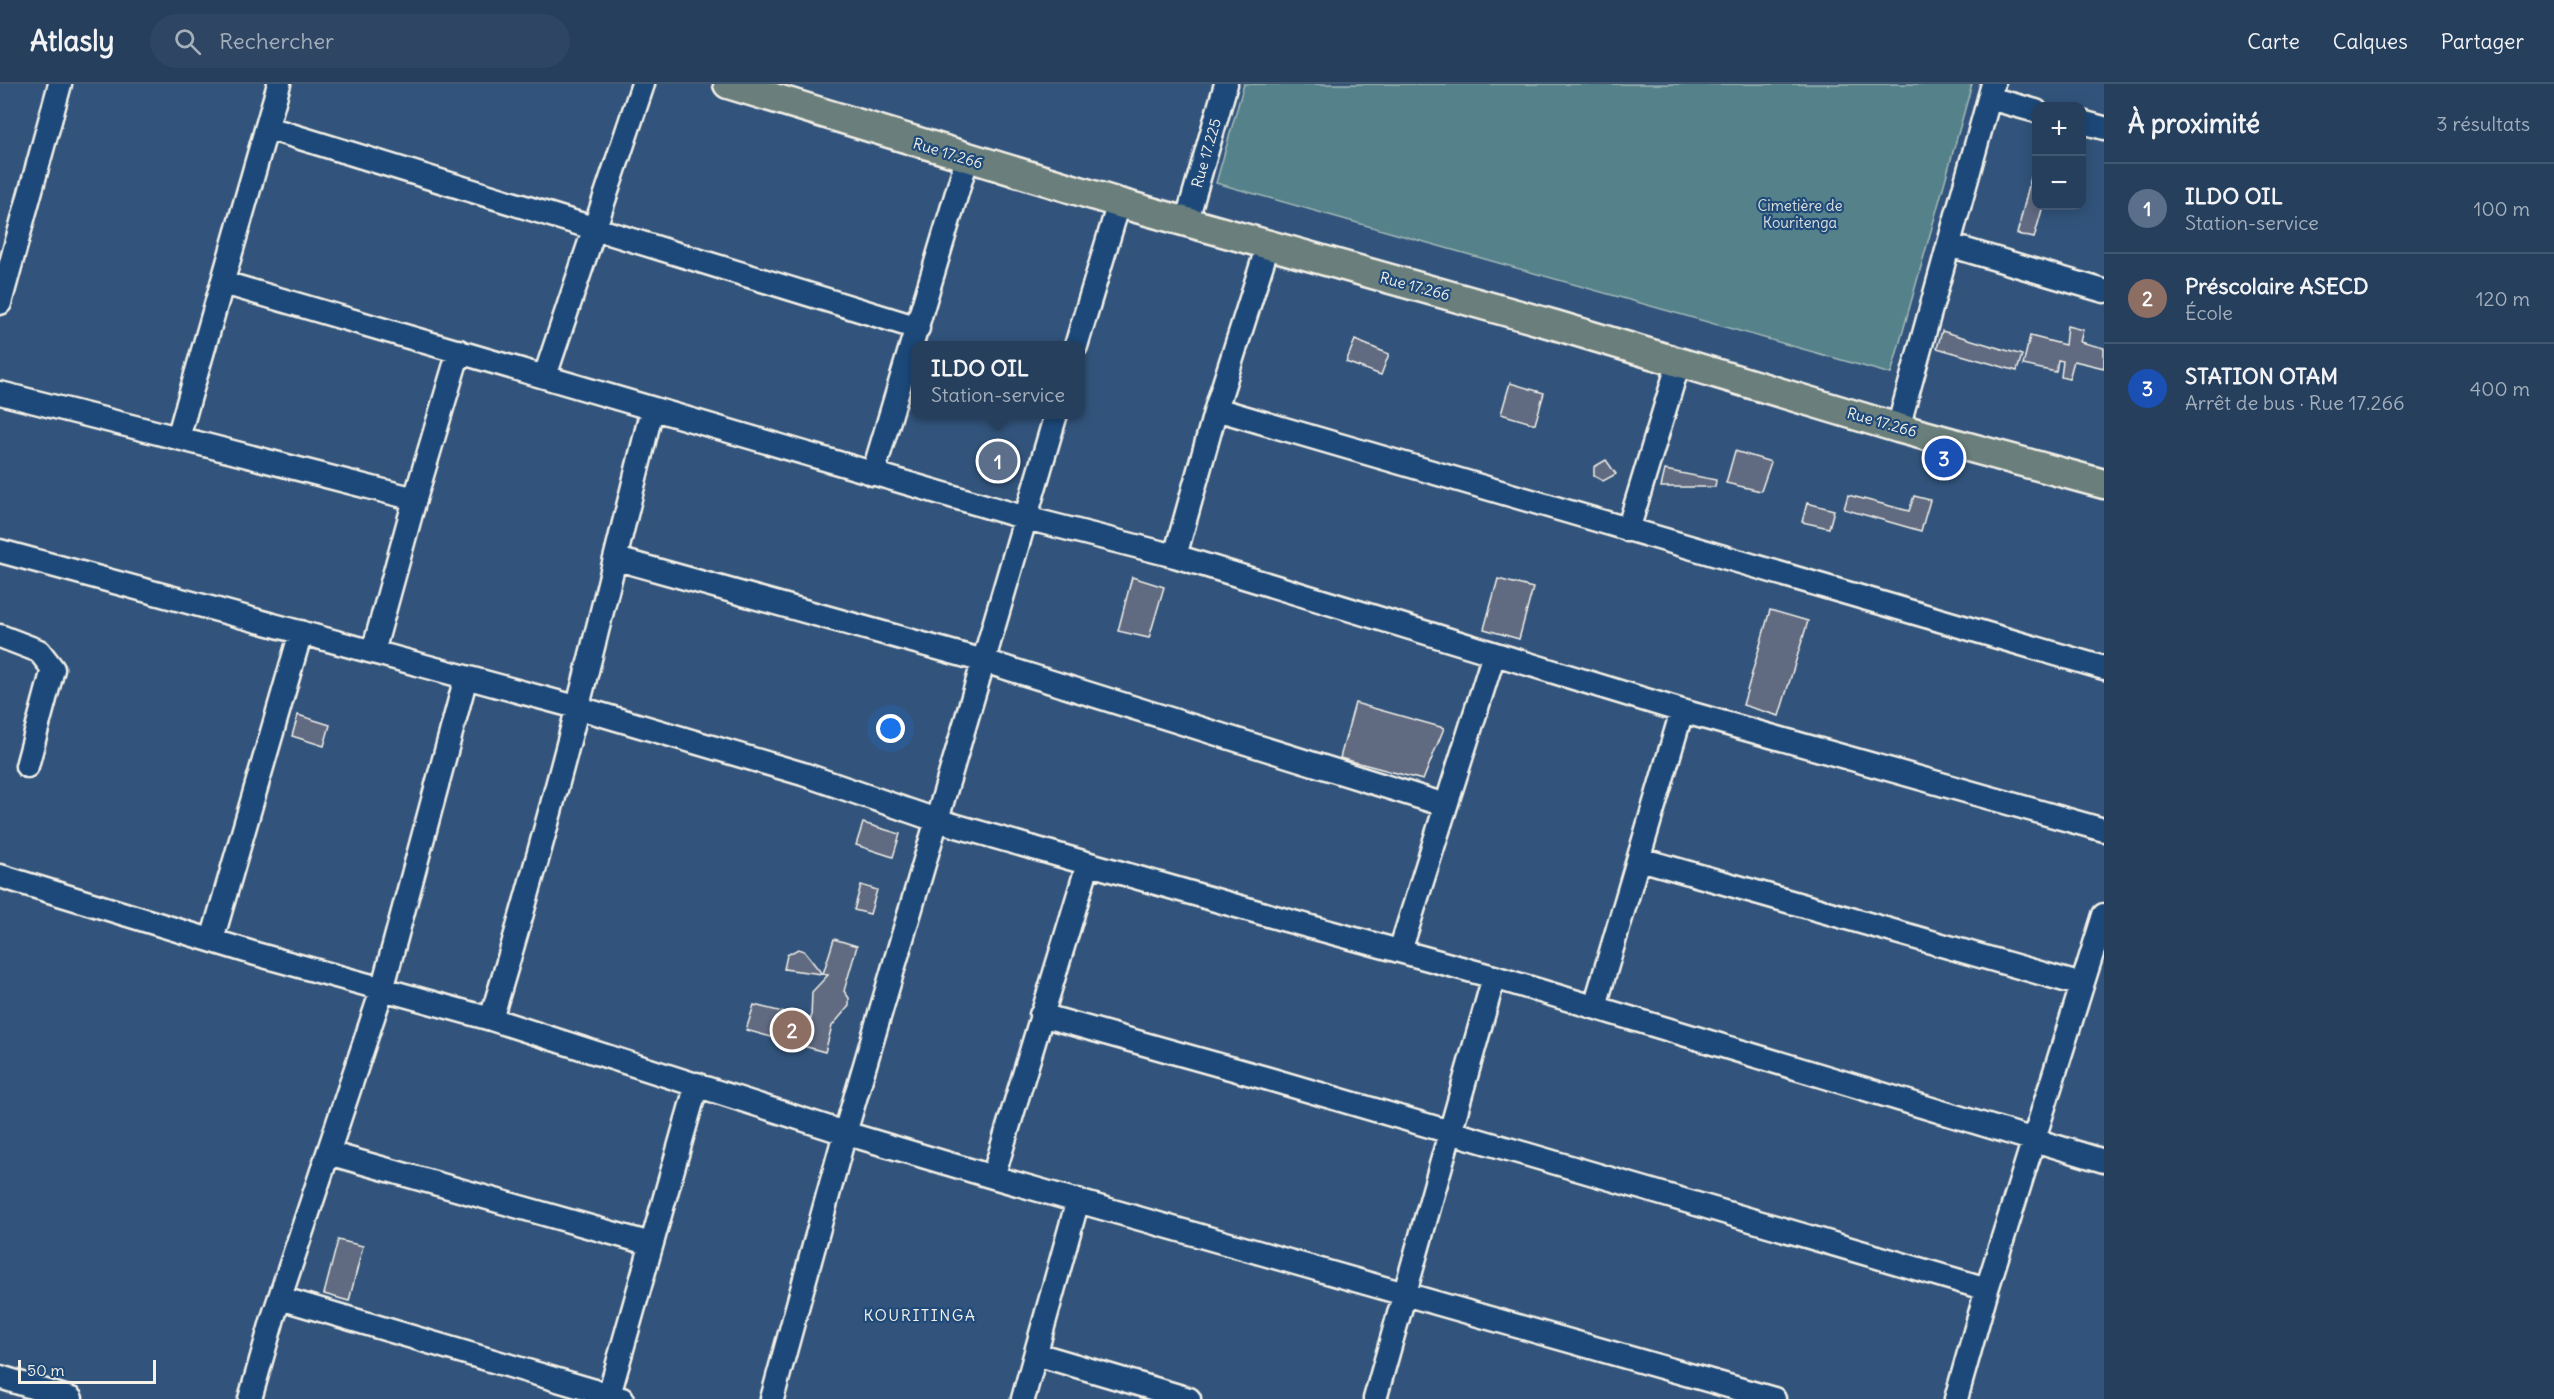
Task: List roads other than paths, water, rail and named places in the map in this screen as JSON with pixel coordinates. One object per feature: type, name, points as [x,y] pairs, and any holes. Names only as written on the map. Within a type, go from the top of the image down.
[{"type":"main road","name":"Rue 17.266","points":[[738,85],[967,159],[1186,223],[1679,362],[1899,428],[2104,484]]},
{"type":"street","points":[[0,303],[60,84]]},
{"type":"street","points":[[178,438],[279,84]]},
{"type":"street","points":[[545,376],[643,84]]},
{"type":"street","name":"Rue 17.225","points":[[1186,223],[1227,84]]},
{"type":"street","points":[[1899,428],[1991,91],[2032,109]]},
{"type":"street","points":[[2086,123],[2104,128]]},
{"type":"street","points":[[268,128],[918,328]]},
{"type":"street","points":[[914,341],[967,159]]},
{"type":"street","points":[[1077,341],[1119,203]]},
{"type":"street","points":[[1175,556],[1216,409],[1268,245]]},
{"type":"street","points":[[1949,245],[2104,291]]},
{"type":"street","points":[[224,283],[1026,518],[1175,556],[1682,711],[2104,830]]},
{"type":"street","points":[[373,652],[459,351]]},
{"type":"street","points":[[873,474],[911,351]]},
{"type":"street","points":[[1628,530],[1679,362]]},
{"type":"street","points":[[0,393],[415,499]]},
{"type":"street","points":[[491,1019],[524,910],[617,559],[652,408]]},
{"type":"street","points":[[1216,409],[2104,668]]},
{"type":"street","points":[[772,1399],[845,1133],[1055,419]]},
{"type":"street","points":[[0,551],[576,707],[803,774],[936,820],[1595,1006],[2104,1161]]},
{"type":"street","points":[[617,559],[984,661],[1445,805]]},
{"type":"street","points":[[212,940],[301,632]]},
{"type":"street","points":[[0,636],[39,651],[53,669],[27,766]]},
{"type":"street","points":[[1400,951],[1494,654]]},
{"type":"street","points":[[250,1399],[279,1298],[382,990],[466,677]]},
{"type":"street","points":[[1595,1006],[1682,711]]},
{"type":"street","points":[[1640,859],[2082,985]]},
{"type":"street","points":[[993,1177],[1088,864]]},
{"type":"street","points":[[0,876],[382,990],[491,1019],[845,1133],[993,1177],[1406,1292],[1736,1394],[1774,1399]]},
{"type":"street","points":[[1956,1399],[1987,1289],[2104,915]]},
{"type":"street","points":[[1375,1399],[1452,1133],[1494,977]]},
{"type":"street","points":[[1041,1015],[1987,1289]]},
{"type":"street","points":[[279,1298],[616,1397],[651,1244],[697,1084]]},
{"type":"street","points":[[328,1153],[651,1244]]},
{"type":"street","points":[[1023,1399],[1078,1200]]},
{"type":"street","points":[[1036,1354],[1189,1399]]},
{"type":"street","points":[[0,1377],[71,1399]]},
{"type":"place","name":"STATION OTAM","points":[[1944,458]]},
{"type":"place","name":"ILDO OIL","points":[[998,461]]},
{"type":"place","name":"Préscolaire ASECD","points":[[792,1030]]},
{"type":"district","name":"KOURITINGA","points":[[920,1315]]},
{"type":"park label","name":"Cimetière de Kouritenga","points":[[1800,214]]}]
